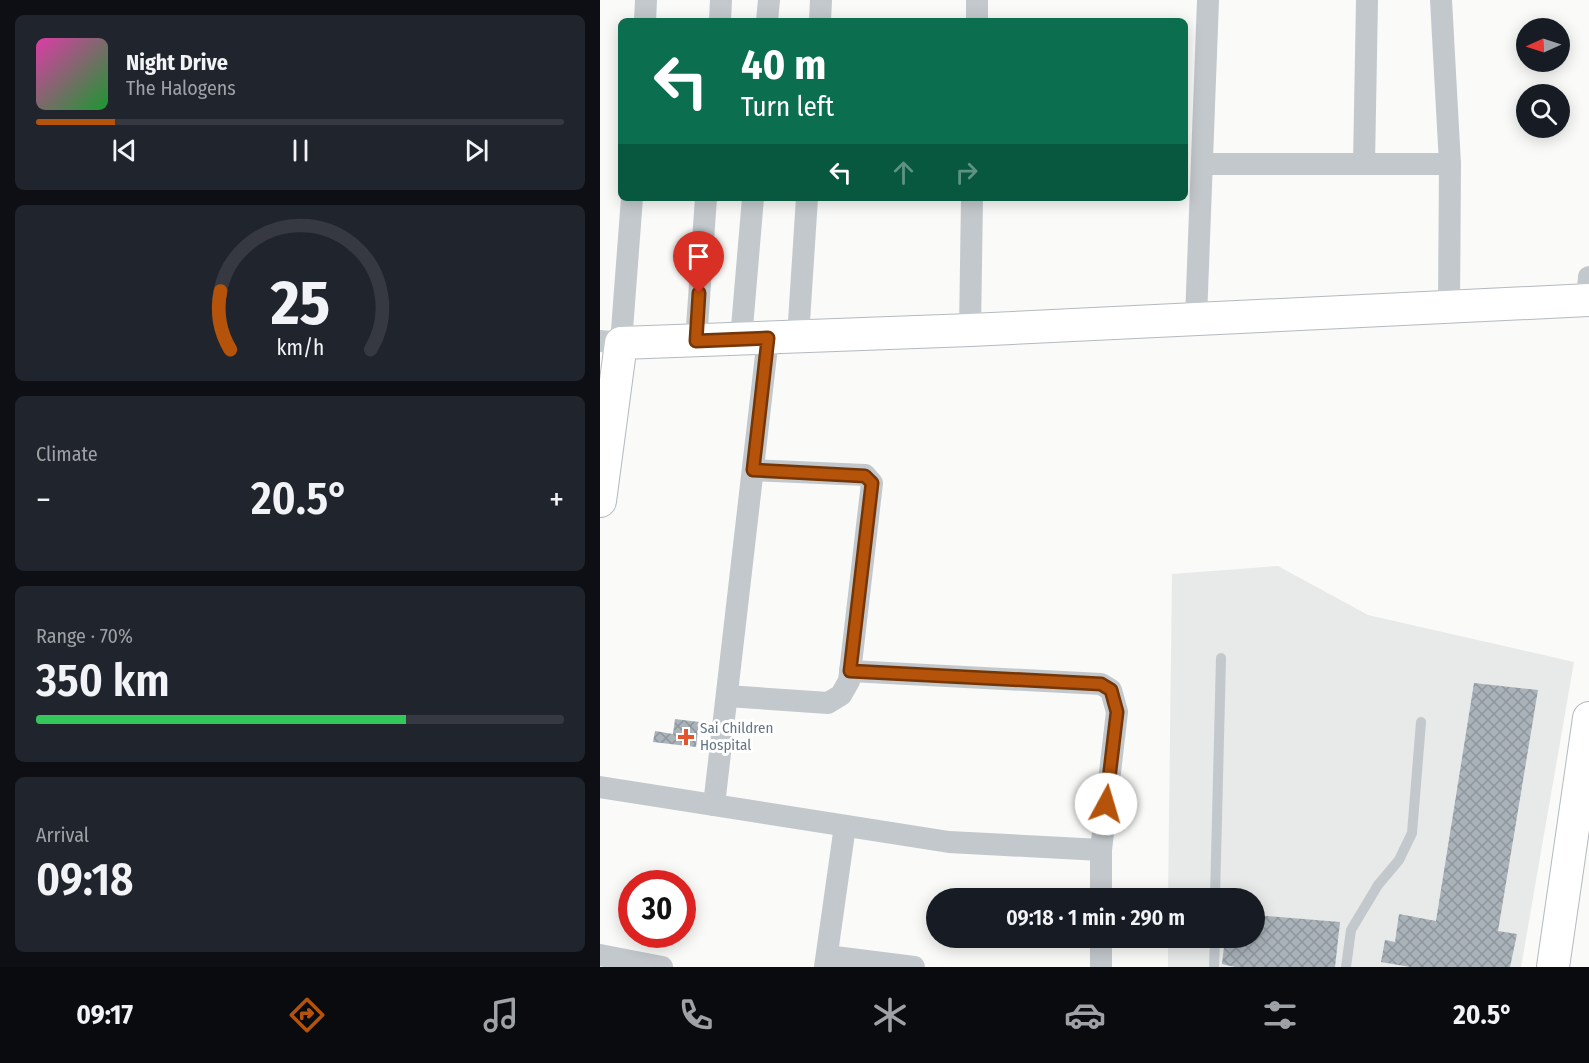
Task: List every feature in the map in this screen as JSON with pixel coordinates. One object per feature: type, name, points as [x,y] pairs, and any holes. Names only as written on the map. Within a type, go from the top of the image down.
[{"type":"street","points":[[645,18],[646,0]]},
{"type":"street","points":[[720,18],[721,0]]},
{"type":"street","points":[[767,18],[769,0]]},
{"type":"street","points":[[820,18],[821,0]]},
{"type":"street","points":[[977,0],[977,18]]},
{"type":"street","points":[[1196,319],[1202,164],[1196,52],[1208,0]]},
{"type":"street","points":[[1364,164],[1367,0]]},
{"type":"street","points":[[1441,0],[1450,164],[1449,307]]},
{"type":"street","points":[[1202,164],[1450,164]]},
{"type":"street","points":[[600,501],[611,342],[632,201]]},
{"type":"street","points":[[696,341],[706,201]]},
{"type":"street","points":[[753,201],[769,338]]},
{"type":"street","points":[[714,805],[769,338],[806,201]]},
{"type":"street","points":[[970,330],[972,201]]},
{"type":"street","points":[[611,342],[696,341],[970,330],[1449,307],[1588,292]]},
{"type":"street","points":[[727,696],[828,703],[841,695],[849,681],[872,483],[870,478],[865,476],[753,470]]},
{"type":"street","points":[[850,671],[1101,684],[1111,690],[1117,712],[1101,850],[1101,888]]},
{"type":"street","points":[[1553,967],[1589,718]]},
{"type":"street","points":[[600,788],[949,842],[1101,850]]},
{"type":"street","points":[[845,826],[826,962],[914,967]]},
{"type":"street","points":[[1101,948],[1101,967]]},
{"type":"street","points":[[600,956],[662,967]]},
{"type":"lane","points":[[1215,888],[1221,658]]},
{"type":"lane","points":[[1346,967],[1351,930],[1378,885],[1399,860],[1412,833],[1421,722]]},
{"type":"lane","points":[[1214,967],[1215,948]]},
{"type":"shaded area","points":[[1278,566],[1368,615],[1574,662],[1521,967],[1168,967],[1168,948],[1265,948],[1265,888],[1168,888],[1172,574]]},
{"type":"building","points":[[1474,683],[1538,690],[1498,931],[1517,934],[1510,967],[1410,967],[1381,962],[1385,940],[1395,942],[1399,914],[1436,921]]},
{"type":"building","points":[[675,719],[699,722],[696,747],[653,742],[655,731],[673,734]]},
{"type":"building","points":[[1265,916],[1340,922],[1335,967],[1235,967],[1222,964],[1224,948],[1265,948]]},
{"type":"place","name":"Sai Children Hospital","points":[[686,737]]},
{"type":"route","points":[[699,293],[696,341],[768,338],[753,470],[865,476],[870,478],[872,483],[850,671],[1101,684],[1111,690],[1117,712],[1106,804]]}]
